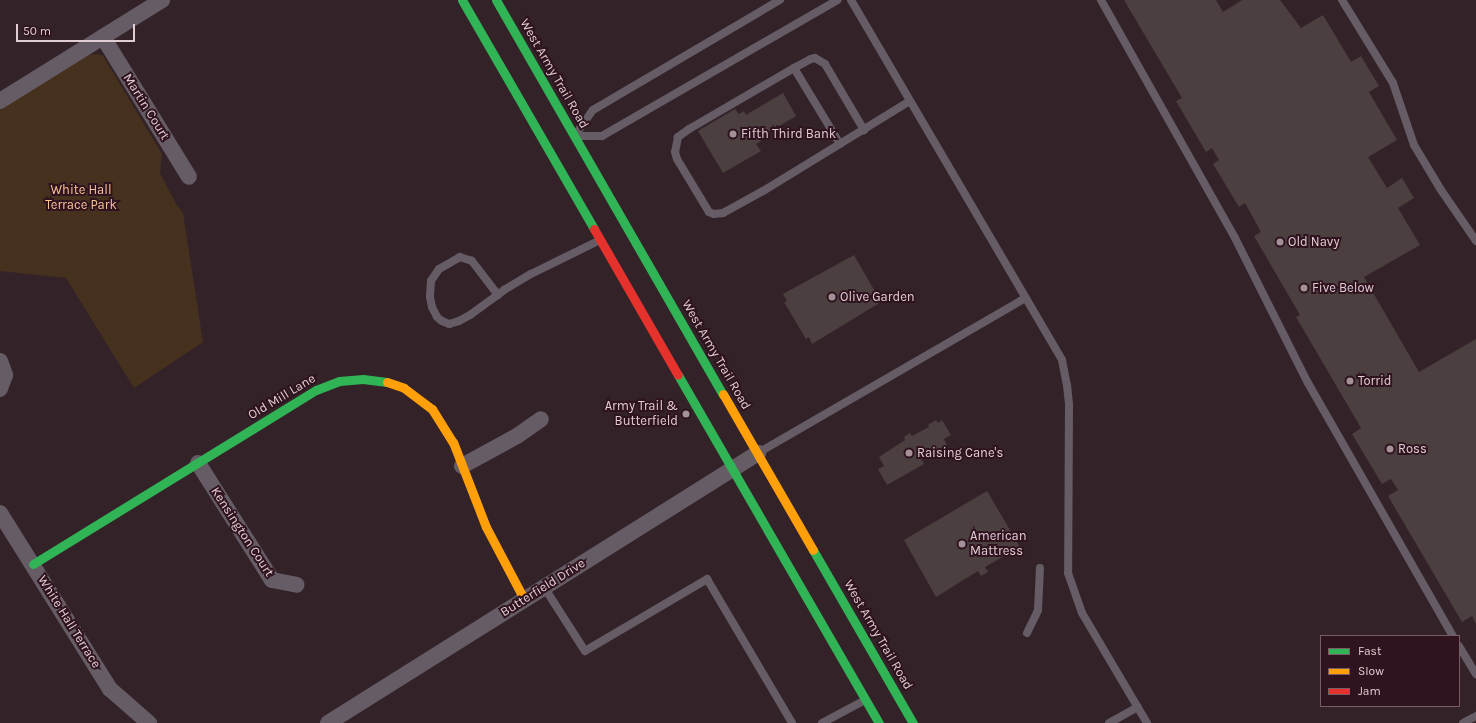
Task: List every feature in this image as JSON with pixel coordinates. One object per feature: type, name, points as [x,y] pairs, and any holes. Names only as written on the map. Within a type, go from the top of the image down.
[{"type":"main road","points":[[462,0],[552,148],[601,240],[734,468],[879,723]]},
{"type":"main road","name":"West Army Trail Road","points":[[496,0],[571,138],[758,453],[913,723]]},
{"type":"main road","name":"Old Mill Lane","points":[[33,564],[316,390],[339,381],[363,379],[391,383],[404,388],[432,409],[453,442],[486,527],[524,599]]},
{"type":"street","points":[[0,101],[162,0]]},
{"type":"street","name":"Martin Court","points":[[103,37],[189,177]]},
{"type":"street","points":[[0,360],[5,375],[0,389]]},
{"type":"street","points":[[462,466],[517,436],[541,419]]},
{"type":"street","name":"Butterfield Drive","points":[[328,723],[758,453]]},
{"type":"street","name":"Kensington Court","points":[[198,462],[272,580],[297,585]]},
{"type":"street","name":"White Hall Terrace","points":[[0,513],[110,689],[149,723]]},
{"type":"lane","points":[[571,138],[593,110],[780,0]]},
{"type":"lane","points":[[571,138],[602,136],[838,0]]},
{"type":"lane","points":[[851,0],[1062,360],[1067,385],[1069,440],[1068,573],[1082,613],[1147,723]]},
{"type":"lane","points":[[1101,0],[1235,238],[1308,383],[1452,635]]},
{"type":"lane","points":[[1342,0],[1393,83],[1414,145],[1440,190],[1476,241]]},
{"type":"lane","points":[[864,130],[825,64],[815,58],[794,68],[689,129],[678,137],[675,152],[677,159],[709,212],[714,214],[723,213],[864,130],[910,102]]},
{"type":"lane","points":[[794,68],[840,144]]},
{"type":"lane","points":[[498,295],[472,262],[460,257],[439,269],[431,282],[430,297],[432,306],[438,317],[442,321],[449,324],[470,315],[531,274],[601,240]]},
{"type":"lane","points":[[758,453],[1026,298]]},
{"type":"lane","points":[[1027,633],[1038,610],[1040,568]]},
{"type":"lane","points":[[544,587],[585,651],[707,579],[792,723]]},
{"type":"lane","points":[[1460,648],[1476,673]]},
{"type":"lane","points":[[822,723],[866,700]]},
{"type":"lane","points":[[1109,723],[1138,707]]},
{"type":"lane","points":[[1463,723],[1476,716]]},
{"type":"green space","name":"White Hall Terrace Park","points":[[97,54],[103,56],[162,154],[160,173],[176,204],[183,213],[203,342],[134,388],[66,278],[0,271],[0,109],[88,55]]},
{"type":"building","points":[[1124,0],[1216,0],[1223,12],[1242,0],[1280,0],[1301,28],[1323,15],[1351,62],[1361,56],[1379,86],[1369,92],[1397,140],[1368,157],[1387,188],[1402,178],[1414,198],[1398,208],[1420,245],[1364,277],[1419,372],[1476,339],[1476,624],[1472,616],[1462,622],[1388,496],[1398,490],[1391,479],[1382,484],[1352,434],[1361,428],[1296,317],[1300,315],[1254,236],[1261,232],[1245,203],[1239,207],[1213,164],[1219,160],[1212,148],[1206,152],[1176,101],[1182,98]]},
{"type":"building","name":"Fifth Third Bank","points":[[783,93],[796,116],[759,138],[761,141],[756,144],[761,151],[723,173],[698,131],[735,109],[739,114],[744,111],[746,115]]},
{"type":"building","name":"Olive Garden","points":[[854,255],[881,302],[812,344],[809,337],[806,339],[784,302],[787,301],[783,294]]},
{"type":"building","name":"Raising Cane's","points":[[936,420],[938,423],[942,420],[951,435],[944,439],[947,445],[921,459],[924,464],[887,485],[878,469],[884,466],[879,457],[905,440],[904,437],[910,433],[912,436],[929,427],[928,425]]},
{"type":"building","name":"American Mattress","points":[[987,491],[1020,547],[985,567],[988,572],[981,576],[978,571],[936,597],[904,540]]},
{"type":"traffic: fast","points":[[462,0],[594,229]]},
{"type":"traffic: fast","points":[[496,0],[723,394]]},
{"type":"traffic: fast","points":[[678,375],[879,723]]},
{"type":"traffic: fast","points":[[33,564],[316,390],[339,381],[363,379],[387,382]]},
{"type":"traffic: fast","points":[[813,550],[913,723]]},
{"type":"traffic: slow","points":[[387,382],[404,388],[432,409],[453,442],[486,527],[524,599]]},
{"type":"traffic: slow","points":[[723,394],[813,550]]},
{"type":"traffic: jam","points":[[594,229],[678,375]]},
{"type":"place","name":"Fifth Third Bank","points":[[733,134]]},
{"type":"place","name":"Old Navy","points":[[1280,242]]},
{"type":"place","name":"Five Below","points":[[1304,288]]},
{"type":"place","name":"Olive Garden","points":[[832,297]]},
{"type":"place","name":"Torrid","points":[[1350,381]]},
{"type":"place","name":"Army Trail & Butterfield","points":[[686,414]]},
{"type":"place","name":"Ross","points":[[1390,449]]},
{"type":"place","name":"Raising Cane's","points":[[909,453]]},
{"type":"place","name":"American Mattress","points":[[962,544]]}]
